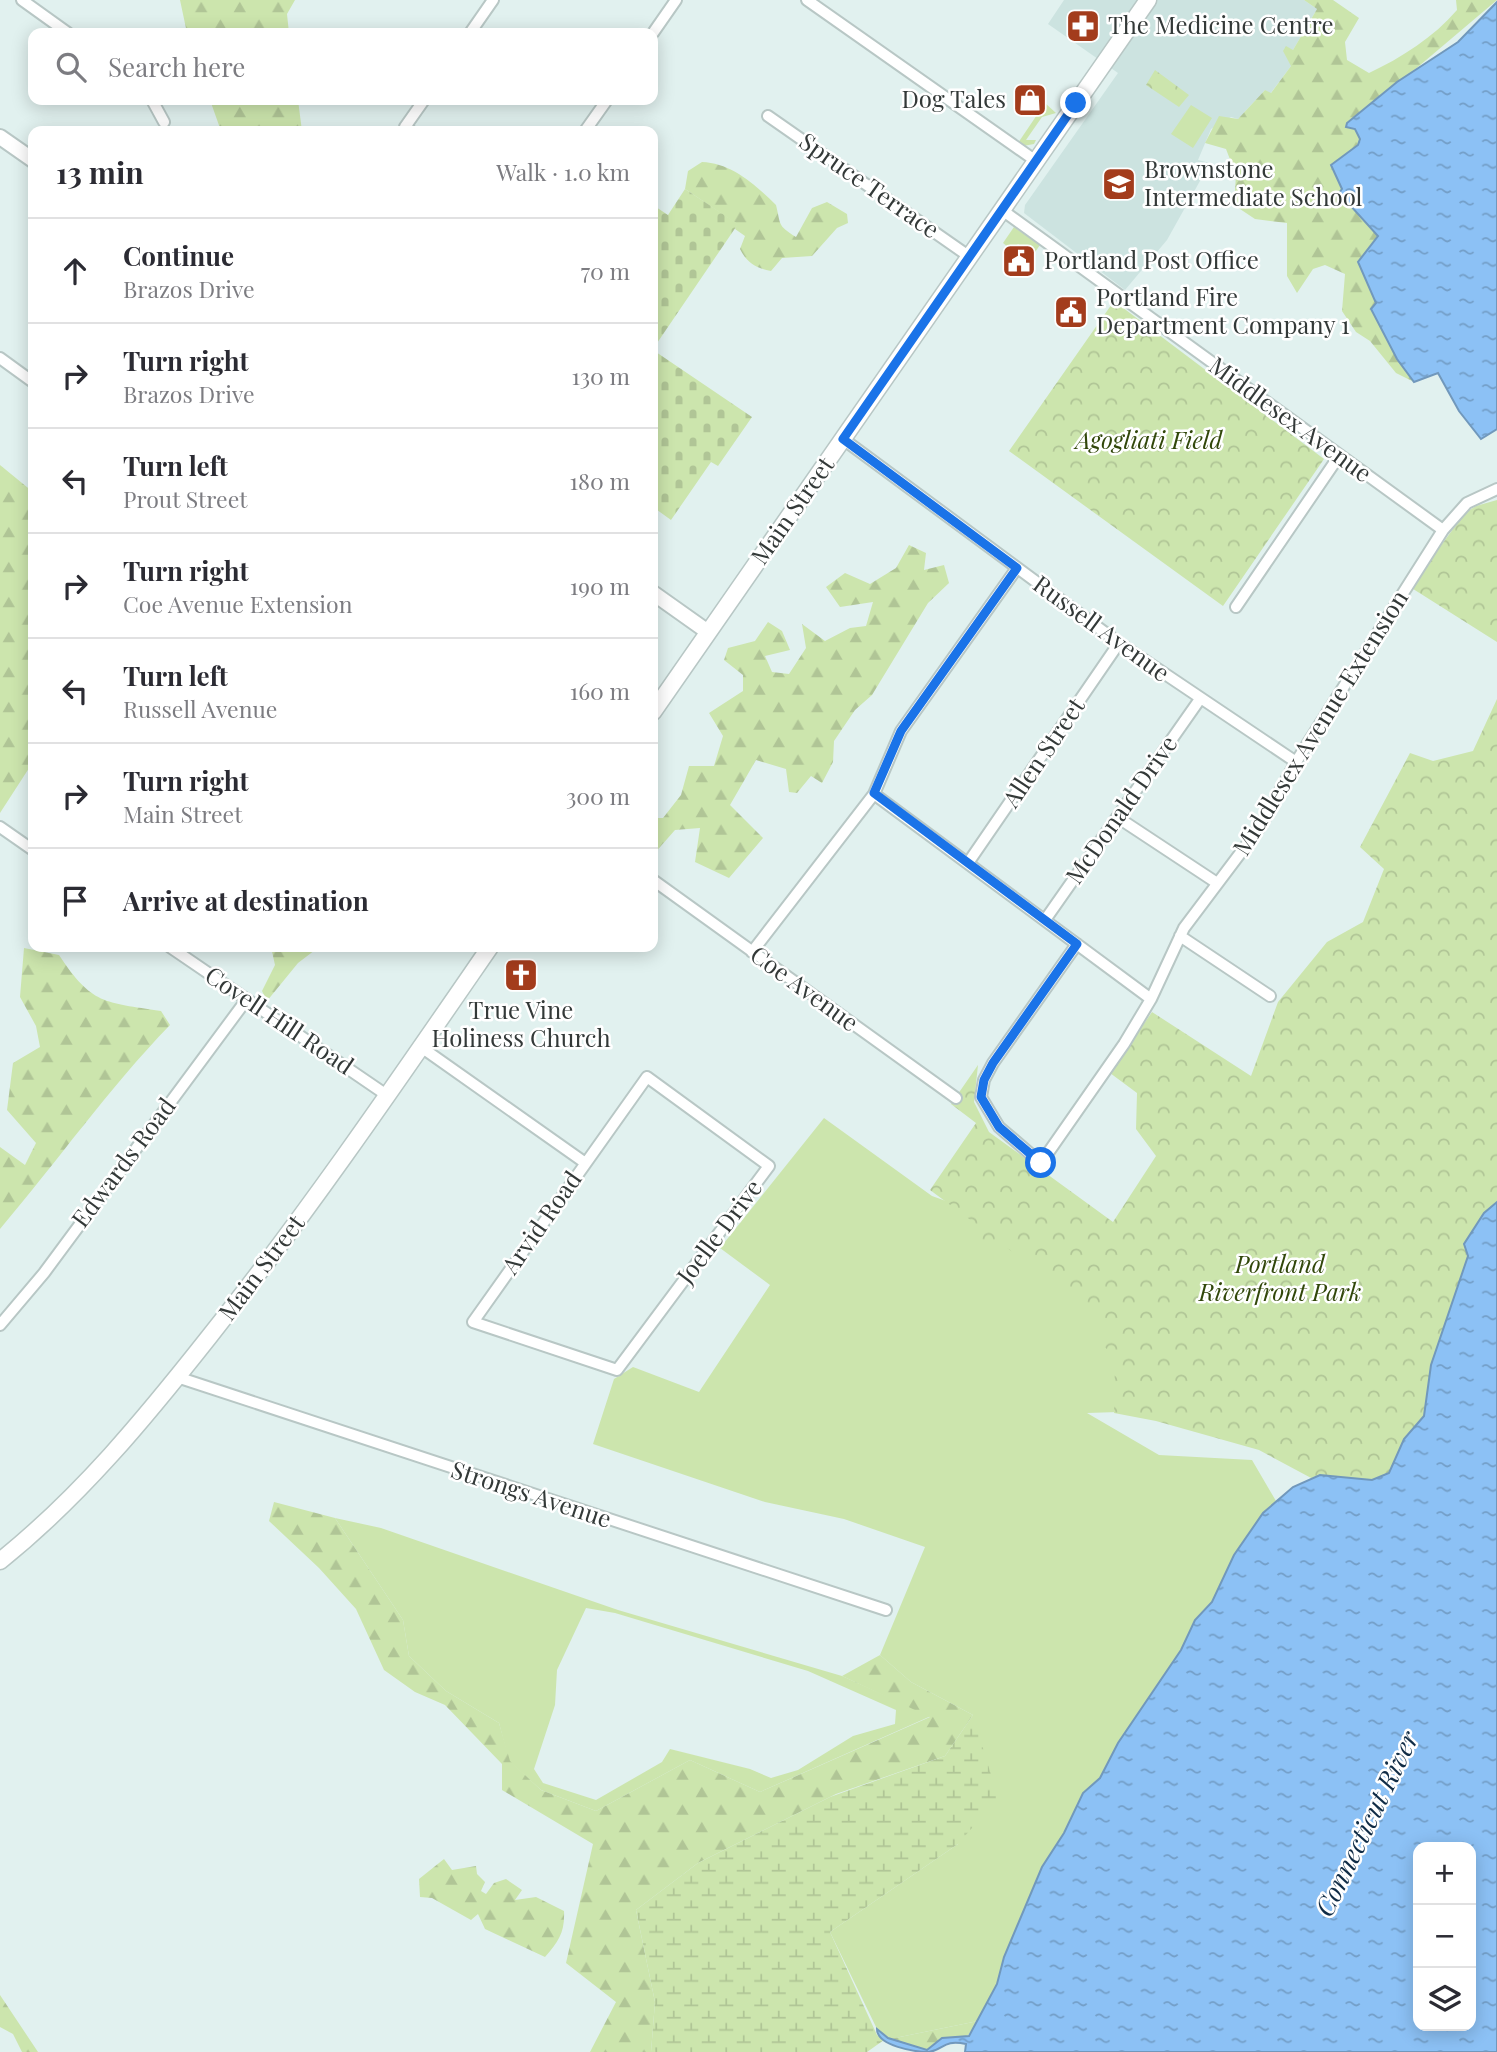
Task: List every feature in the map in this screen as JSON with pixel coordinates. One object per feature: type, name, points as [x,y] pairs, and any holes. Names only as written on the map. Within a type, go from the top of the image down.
[{"type":"main road","name":"Main Street","points":[[658,705],[1145,1]]},
{"type":"main road","name":"Main Street","points":[[0,1561],[83,1487],[177,1377],[272,1258],[487,952]]},
{"type":"street","points":[[22,0],[61,28]]},
{"type":"street","points":[[473,28],[493,0]]},
{"type":"street","points":[[656,28],[676,0]]},
{"type":"street","points":[[807,0],[1036,161]]},
{"type":"street","points":[[155,105],[164,122]]},
{"type":"street","points":[[410,126],[421,105]]},
{"type":"street","points":[[589,126],[603,105]]},
{"type":"street","name":"Spruce Terrace","points":[[768,116],[970,257]]},
{"type":"street","points":[[0,136],[28,156]]},
{"type":"street","name":"Middlesex Avenue","points":[[1002,210],[1443,530]]},
{"type":"street","points":[[0,358],[28,378]]},
{"type":"street","name":"Russell Avenue","points":[[843,439],[1119,643],[1296,762]]},
{"type":"street","points":[[1236,607],[1339,456]]},
{"type":"street","name":"Middlesex Avenue Extension","points":[[1077,944],[993,1063],[984,1080],[981,1097],[999,1127],[1041,1163],[1124,1044],[1151,999],[1180,936],[1200,902],[1259,827],[1296,762],[1443,530],[1467,503],[1497,489]]},
{"type":"street","points":[[752,952],[874,793],[901,731],[1017,568]]},
{"type":"street","points":[[658,597],[708,632]]},
{"type":"street","name":"Allen Street","points":[[968,863],[1119,643]]},
{"type":"street","name":"McDonald Drive","points":[[1045,920],[1199,699]]},
{"type":"street","points":[[874,793],[1151,999]]},
{"type":"street","points":[[1117,817],[1217,883]]},
{"type":"street","points":[[0,827],[28,847]]},
{"type":"street","name":"Coe Avenue","points":[[658,884],[956,1098]]},
{"type":"street","points":[[1180,936],[1270,996]]},
{"type":"street","name":"Covell Hill Road","points":[[178,952],[388,1096]]},
{"type":"street","points":[[185,957],[188,952]]},
{"type":"street","name":"Edwards Road","points":[[0,1325],[44,1273],[247,999]]},
{"type":"street","name":"Arvid Road","points":[[421,1047],[584,1163],[473,1322],[617,1370]]},
{"type":"street","name":"Joelle Drive","points":[[584,1163],[648,1077],[769,1166],[617,1370]]},
{"type":"street","name":"Strongs Avenue","points":[[177,1377],[886,1610]]},
{"type":"shaded area","points":[[1064,0],[1304,0],[1317,9],[1293,50],[1291,66],[1270,94],[1265,90],[1238,119],[1231,117],[1211,129],[1198,160],[1210,163],[1167,240],[1125,290],[1024,213],[1025,205],[1118,73],[1048,24]]},
{"type":"green space","points":[[180,0],[295,0],[287,14],[288,28],[186,28]]},
{"type":"green space","points":[[1304,0],[1333,0],[1359,18],[1345,42],[1347,60],[1369,73],[1405,54],[1438,29],[1457,10],[1456,0],[1497,0],[1347,127],[1355,129],[1360,139],[1358,145],[1414,382],[1396,373],[1370,341],[1356,332],[1342,311],[1345,274],[1325,265],[1313,269],[1297,293],[1287,276],[1287,223],[1255,219],[1234,205],[1236,175],[1226,149],[1205,143],[1219,116],[1238,119],[1265,90],[1271,93],[1291,66],[1283,51],[1286,46],[1293,50],[1317,9]]},
{"type":"green space","points":[[1155,70],[1189,95],[1179,107],[1146,85]]},
{"type":"green space","points":[[1045,103],[1056,113],[1042,117],[1026,140],[1036,140],[1034,144],[1023,146],[1018,143]]},
{"type":"green space","points":[[212,105],[299,105],[301,126],[219,126]]},
{"type":"green space","points":[[1191,105],[1212,118],[1193,148],[1171,134]]},
{"type":"green space","points":[[702,162],[723,166],[751,182],[776,205],[781,224],[796,237],[812,208],[827,202],[847,214],[848,223],[837,228],[812,256],[782,258],[771,271],[761,268],[752,264],[740,249],[745,236],[735,229],[737,224],[685,189],[688,171]]},
{"type":"green space","points":[[685,189],[738,224],[658,342],[658,208],[668,215]]},
{"type":"green space","points":[[1014,227],[1040,245],[1033,255],[1018,244],[1012,250],[1003,243]]},
{"type":"green space","name":"Agogliati Field","points":[[1114,301],[1324,459],[1223,606],[1009,451]]},
{"type":"green space","points":[[658,353],[752,417],[718,466],[711,462],[671,520],[658,511]]},
{"type":"green space","points":[[0,465],[28,488],[28,770],[0,813]]},
{"type":"green space","points":[[1497,500],[1497,642],[1410,587],[1465,513],[1476,506]]},
{"type":"green space","points":[[909,545],[926,553],[924,570],[944,565],[949,583],[928,603],[872,695],[855,710],[834,741],[833,762],[822,783],[811,776],[797,793],[789,792],[786,769],[756,760],[730,805],[763,838],[729,878],[695,862],[700,828],[675,830],[658,849],[658,818],[663,818],[681,795],[689,766],[714,766],[723,736],[709,713],[743,691],[743,675],[724,660],[728,648],[755,641],[768,622],[782,631],[790,650],[765,656],[772,672],[789,674],[806,648],[802,624],[825,641],[850,628],[866,626],[873,602],[840,607],[826,587],[845,573],[870,584],[896,568]]},
{"type":"green space","name":"Portland Riverfront Park","points":[[1497,699],[1497,1202],[1487,1210],[1466,1242],[1468,1256],[1431,1365],[1424,1416],[1403,1442],[1389,1473],[1372,1480],[1324,1475],[1313,1479],[1259,1450],[1156,1421],[1114,1413],[1115,1358],[1104,1346],[1104,1322],[1100,1314],[1003,1245],[988,1251],[973,1239],[980,1227],[930,1190],[976,1123],[951,1104],[978,1065],[974,1102],[989,1132],[1113,1222],[1156,1156],[1136,1129],[1137,1093],[1110,1073],[1152,1012],[1251,1076],[1278,1002],[1327,942],[1363,922],[1384,869],[1360,847],[1410,753],[1433,761],[1473,751]]},
{"type":"green space","points":[[24,948],[28,949],[28,952],[59,955],[81,984],[91,992],[112,1003],[161,1011],[170,1025],[104,1100],[0,1229],[0,1147],[25,1165],[36,1143],[7,1110],[13,1063],[40,1047],[36,1026],[20,997]]},
{"type":"green space","points":[[272,952],[312,952],[298,963],[267,1001],[262,991],[275,965]]},
{"type":"green space","points":[[824,1118],[932,1196],[1173,1282],[1150,1411],[1087,1413],[1159,1455],[1252,1460],[1276,1501],[1266,1510],[1250,1536],[1237,1550],[1212,1602],[1195,1620],[1181,1650],[1118,1743],[1100,1778],[1083,1793],[1064,1833],[1042,1867],[1004,1957],[1000,1978],[978,2021],[890,2039],[877,2029],[830,1932],[958,1844],[973,1715],[911,1682],[880,1655],[925,1547],[844,1519],[765,1502],[593,1444],[614,1379],[633,1367],[699,1392],[770,1285],[720,1248]]},
{"type":"green space","points":[[274,1502],[335,1518],[403,1620],[409,1656],[446,1691],[499,1723],[510,1761],[541,1790],[596,1811],[690,1760],[760,1792],[930,1717],[842,1676],[880,1655],[911,1682],[973,1715],[945,1756],[836,1794],[698,1863],[636,1910],[655,2002],[651,2052],[590,2052],[616,2002],[566,1963],[593,1844],[502,1790],[502,1764],[445,1705],[415,1692],[384,1670],[356,1609],[319,1568],[269,1521]]},
{"type":"green space","points":[[335,1518],[381,1528],[618,1610],[842,1676],[931,1716],[760,1792],[690,1760],[596,1811],[541,1790],[509,1761],[499,1723],[446,1691],[409,1656],[403,1620]],"holes":[[[586,1608],[615,1613],[808,1671],[896,1710],[895,1724],[853,1736],[798,1770],[771,1778],[750,1769],[670,1749],[662,1762],[596,1800],[543,1783],[534,1769],[555,1705],[557,1670]]]},
{"type":"green space","points":[[973,1715],[998,1798],[958,1844],[830,1932],[877,2035],[884,2040],[867,2052],[651,2052],[655,2002],[636,1910],[698,1863],[830,1797],[945,1756]]},
{"type":"green space","points":[[444,1859],[452,1870],[476,1866],[477,1874],[485,1882],[481,1891],[486,1894],[494,1883],[506,1879],[522,1890],[515,1900],[536,1897],[564,1911],[560,1936],[545,1957],[485,1929],[478,1914],[471,1920],[432,1898],[420,1897],[419,1879]]},
{"type":"green space","points":[[0,1995],[38,2052],[22,2052],[13,2034],[0,2027]]},
{"type":"green space","points":[[978,2021],[966,2038],[942,2038],[927,2050],[890,2039]]},
{"type":"water","points":[[1497,2],[1497,429],[1481,439],[1459,411],[1438,373],[1414,382],[1397,359],[1371,309],[1376,303],[1358,262],[1378,236],[1339,193],[1342,189],[1331,165],[1358,145],[1360,139],[1355,129],[1346,127],[1347,123],[1397,82],[1458,42]]},
{"type":"water","name":"Connecticut River","points":[[1497,1202],[1497,2052],[965,2052],[966,2044],[958,2043],[929,2052],[906,2049],[883,2040],[877,2029],[888,2038],[927,2050],[942,2038],[969,2036],[997,1984],[1004,1957],[1042,1867],[1064,1833],[1083,1793],[1100,1778],[1118,1743],[1181,1650],[1195,1620],[1212,1602],[1234,1555],[1263,1513],[1293,1487],[1320,1475],[1372,1480],[1389,1473],[1404,1439],[1424,1416],[1431,1365],[1468,1256],[1464,1244],[1484,1213]]},
{"type":"place","name":"The Medicine Centre","points":[[1083,26]]},
{"type":"place","name":"Dog Tales","points":[[1030,100]]},
{"type":"place","name":"Brownstone Intermediate School","points":[[1119,184]]},
{"type":"place","name":"Portland Post Office","points":[[1019,261]]},
{"type":"place","name":"Portland Fire Department Company 1","points":[[1071,312]]},
{"type":"place","name":"True Vine Holiness Church","points":[[521,975]]},
{"type":"route","points":[[1041,1163],[999,1127],[981,1097],[984,1080],[993,1063],[1077,944],[874,793],[884,776],[901,731],[1017,568],[843,439],[1076,103]]}]
